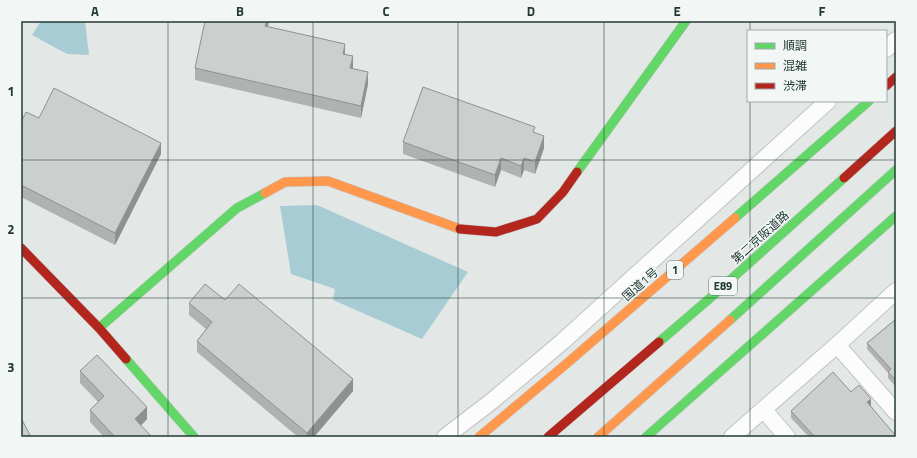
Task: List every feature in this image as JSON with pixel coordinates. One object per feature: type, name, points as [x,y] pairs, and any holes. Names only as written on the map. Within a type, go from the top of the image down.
[{"type":"main road","points":[[99,328],[237,208],[285,182],[328,181],[459,229],[496,232],[537,219],[563,192],[686,21]]},
{"type":"main road","points":[[887,85],[896,77]]},
{"type":"main road","name":"国道1号","points":[[479,437],[565,365],[868,102]]},
{"type":"main road","name":"第二京阪道路","points":[[548,437],[709,299],[896,131]]},
{"type":"main road","name":"E89","points":[[598,437],[896,170]]},
{"type":"main road","points":[[646,437],[896,216]]},
{"type":"main road","points":[[21,248],[99,328],[194,437]]},
{"type":"street","points":[[887,48],[896,40]]},
{"type":"street","points":[[445,437],[492,401],[562,342],[827,102]]},
{"type":"street","points":[[732,437],[896,291]]},
{"type":"street","points":[[837,345],[896,412]]},
{"type":"street","points":[[764,410],[787,437]]},
{"type":"water","points":[[41,21],[85,21],[89,55],[67,54],[32,35]]},
{"type":"water","points":[[317,205],[468,272],[422,339],[333,300],[335,289],[291,274],[280,206]]},
{"type":"building","points":[[205,21],[267,21],[265,26],[345,44],[343,54],[353,56],[350,68],[368,72],[361,106],[195,68]]},
{"type":"building","points":[[423,87],[535,127],[533,132],[544,136],[535,162],[524,158],[521,166],[501,158],[495,175],[403,142]]},
{"type":"building","points":[[54,88],[161,143],[115,233],[21,185],[21,122],[26,112],[39,118]]},
{"type":"building","points":[[205,284],[225,300],[239,284],[353,379],[307,433],[197,341],[212,322],[189,303]]},
{"type":"building","points":[[896,319],[896,380],[888,372],[891,369],[867,343]]},
{"type":"building","points":[[97,355],[147,407],[135,419],[152,437],[115,437],[90,410],[104,396],[80,371]]},
{"type":"building","points":[[833,372],[851,392],[859,385],[871,399],[867,402],[896,437],[815,437],[791,411]]},
{"type":"building","points":[[21,418],[30,435],[27,437],[21,437]]},
{"type":"traffic: fast","points":[[577,172],[686,21]]},
{"type":"traffic: fast","points":[[735,218],[868,102]]},
{"type":"traffic: fast","points":[[730,320],[896,170]]},
{"type":"traffic: fast","points":[[659,342],[844,178]]},
{"type":"traffic: fast","points":[[99,328],[237,208],[265,193]]},
{"type":"traffic: fast","points":[[646,437],[896,216]]},
{"type":"traffic: fast","points":[[126,359],[194,437]]},
{"type":"traffic: slow","points":[[265,193],[285,182],[328,181],[460,229]]},
{"type":"traffic: slow","points":[[479,437],[735,218]]},
{"type":"traffic: slow","points":[[598,437],[730,320]]},
{"type":"traffic: jam","points":[[887,85],[896,77]]},
{"type":"traffic: jam","points":[[844,178],[896,131]]},
{"type":"traffic: jam","points":[[460,229],[496,232],[537,219],[563,192],[577,172]]},
{"type":"traffic: jam","points":[[21,248],[99,328],[126,359]]},
{"type":"traffic: jam","points":[[548,437],[659,342]]}]
